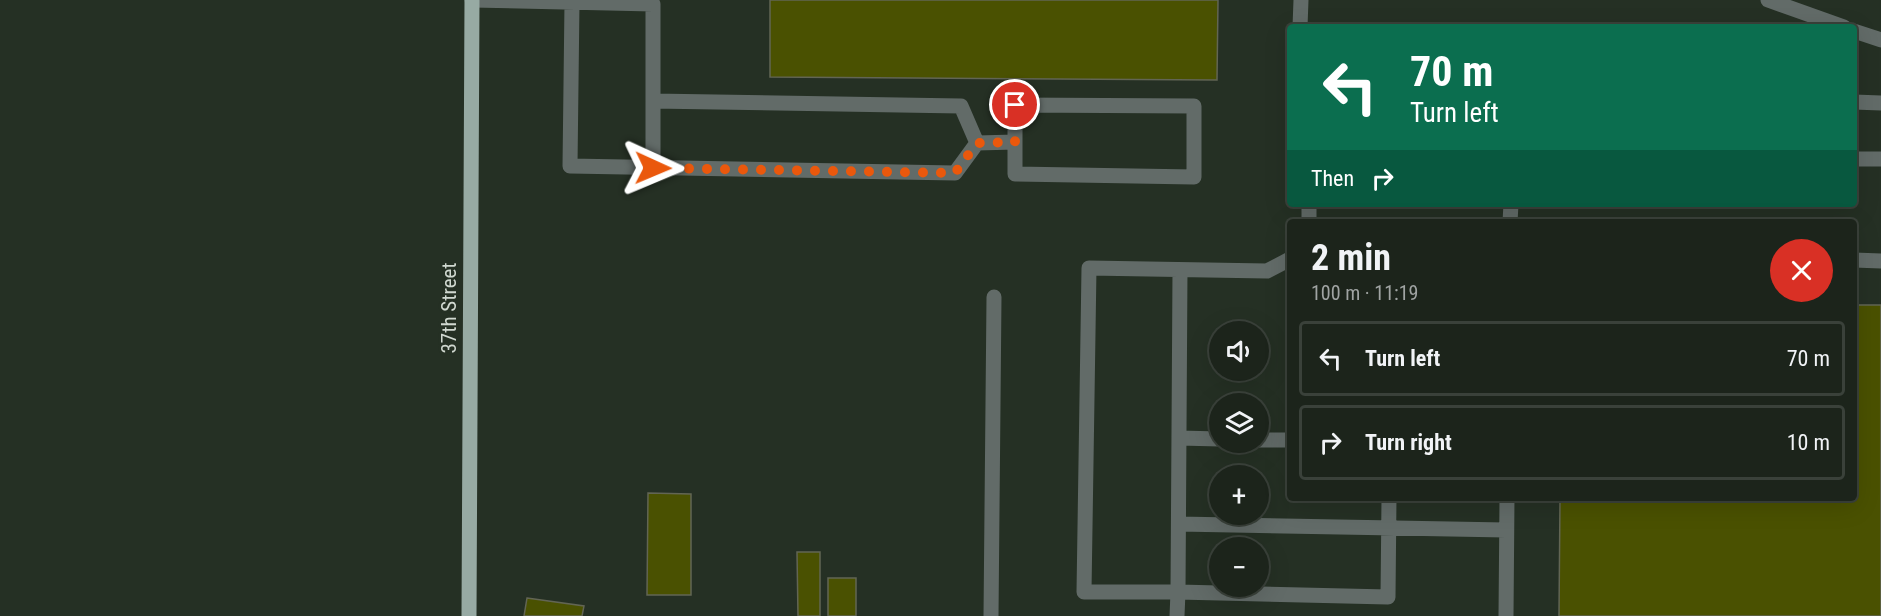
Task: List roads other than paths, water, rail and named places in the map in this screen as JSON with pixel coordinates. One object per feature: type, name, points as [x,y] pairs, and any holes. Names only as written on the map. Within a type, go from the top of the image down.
[{"type":"main road","name":"37th Street","points":[[469,616],[472,0]]},
{"type":"street","points":[[472,0],[653,4],[653,168]]},
{"type":"street","points":[[1300,24],[1301,0]]},
{"type":"street","points":[[1768,0],[1817,22]]},
{"type":"street","points":[[572,2],[570,166],[955,173],[977,143]]},
{"type":"street","points":[[1857,32],[1881,40]]},
{"type":"street","points":[[653,101],[961,106],[977,143]]},
{"type":"street","points":[[1857,102],[1881,103]]},
{"type":"street","points":[[1015,105],[1194,106],[1194,177],[1016,174],[1015,142],[1015,105]]},
{"type":"street","points":[[977,143],[1015,142]]},
{"type":"street","points":[[1857,159],[1881,159]]},
{"type":"street","points":[[1857,260],[1881,261]]},
{"type":"street","points":[[1287,261],[1267,271],[1089,268],[1084,592],[1388,597],[1389,501]]},
{"type":"street","points":[[1177,616],[1180,270]]},
{"type":"street","points":[[992,616],[994,297]]},
{"type":"street","points":[[1179,438],[1209,439]]},
{"type":"street","points":[[1269,440],[1287,440]]},
{"type":"street","points":[[1506,616],[1507,501]]},
{"type":"street","points":[[1179,524],[1506,530]]}]
